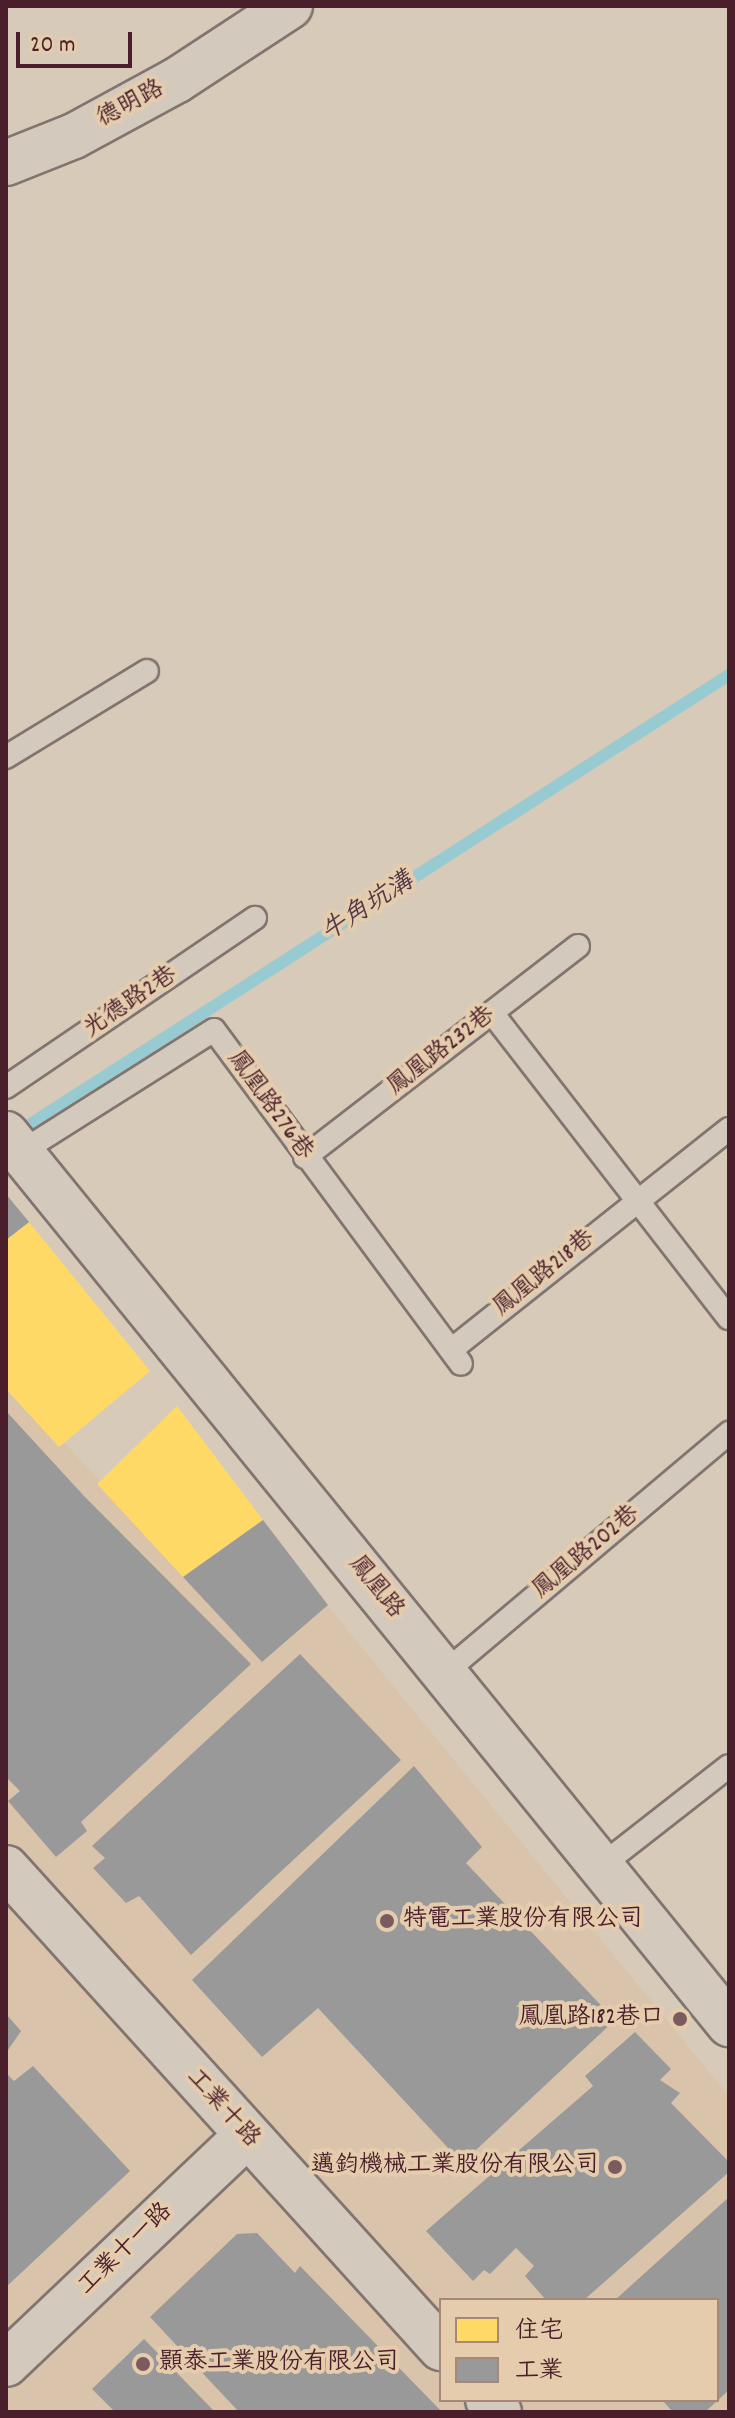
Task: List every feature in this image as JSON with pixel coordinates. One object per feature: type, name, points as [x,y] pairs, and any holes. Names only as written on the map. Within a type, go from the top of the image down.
[{"type":"street","name":"德明路","points":[[6,163],[74,136],[177,80],[290,6]]},
{"type":"street","name":"鳳凰路","points":[[14,1143],[729,2024]]},
{"type":"street","name":"工業十路","points":[[6,1868],[439,2346]]},
{"type":"street","name":"工業十一路","points":[[6,2364],[246,2136]]},
{"type":"lane","points":[[6,757],[147,671]]},
{"type":"lane","name":"光德路2巷","points":[[6,1087],[255,918]]},
{"type":"lane","name":"鳳凰路232巷","points":[[305,1157],[578,946]]},
{"type":"lane","points":[[492,1013],[729,1318]]},
{"type":"lane","name":"鳳凰路276巷","points":[[14,1143],[214,1030],[305,1157],[456,1357]]},
{"type":"lane","name":"鳳凰路218巷","points":[[456,1357],[638,1199],[729,1129]]},
{"type":"lane","name":"鳳凰路202巷","points":[[444,1673],[729,1433]]},
{"type":"lane","points":[[601,1866],[729,1766]]},
{"type":"shaded area","points":[[6,1380],[267,1659],[327,1605],[729,2096],[729,2412],[6,2412]]},
{"type":"building: 住宅","points":[[29,1222],[150,1371],[59,1447],[6,1389],[6,1240]]},
{"type":"building: 住宅","points":[[177,1406],[263,1520],[183,1577],[97,1484]]},
{"type":"building: 工業","points":[[6,1194],[29,1222],[6,1240]]},
{"type":"building: 工業","points":[[6,1411],[84,1496],[251,1664],[81,1822],[87,1831],[56,1857],[8,1801],[20,1791],[6,1777]]},
{"type":"building: 工業","points":[[263,1520],[328,1605],[262,1662],[183,1577]]},
{"type":"building: 工業","points":[[300,1654],[401,1760],[191,1955],[139,1896],[126,1903],[93,1868],[105,1858],[92,1846]]},
{"type":"building: 工業","name":"特電工業股份有限公司","points":[[414,1766],[482,1847],[466,1863],[615,2020],[462,2163],[318,2008],[262,2057],[192,1980]]},
{"type":"building: 工業","points":[[6,2014],[21,2031],[6,2053]]},
{"type":"building: 工業","name":"邁鈞機械工業股份有限公司","points":[[635,2032],[671,2069],[660,2080],[680,2093],[671,2103],[729,2162],[729,2172],[586,2298],[544,2298],[525,2276],[534,2266],[516,2248],[490,2274],[484,2270],[473,2281],[426,2231],[593,2086],[585,2076]]},
{"type":"building: 工業","points":[[33,2066],[130,2171],[6,2287],[6,2073],[14,2081]]},
{"type":"building: 工業","points":[[729,2197],[729,2390],[719,2399],[719,2298],[617,2298]]},
{"type":"building: 工業","points":[[257,2233],[295,2273],[300,2266],[442,2412],[239,2412],[150,2317],[237,2234]]},
{"type":"building: 工業","name":"顥泰工業股份有限公司","points":[[144,2339],[215,2412],[115,2412],[92,2389]]},
{"type":"building: 工業","points":[[664,2402],[716,2402],[705,2412],[673,2412]]},
{"type":"waterway","name":"牛角坑溝","points":[[15,1134],[729,675]]},
{"type":"place","name":"特電工業股份有限公司","points":[[387,1921]]},
{"type":"place","name":"鳳凰路182巷口","points":[[680,2019]]},
{"type":"place","name":"邁鈞機械工業股份有限公司","points":[[615,2167]]},
{"type":"place","name":"顥泰工業股份有限公司","points":[[143,2364]]}]
